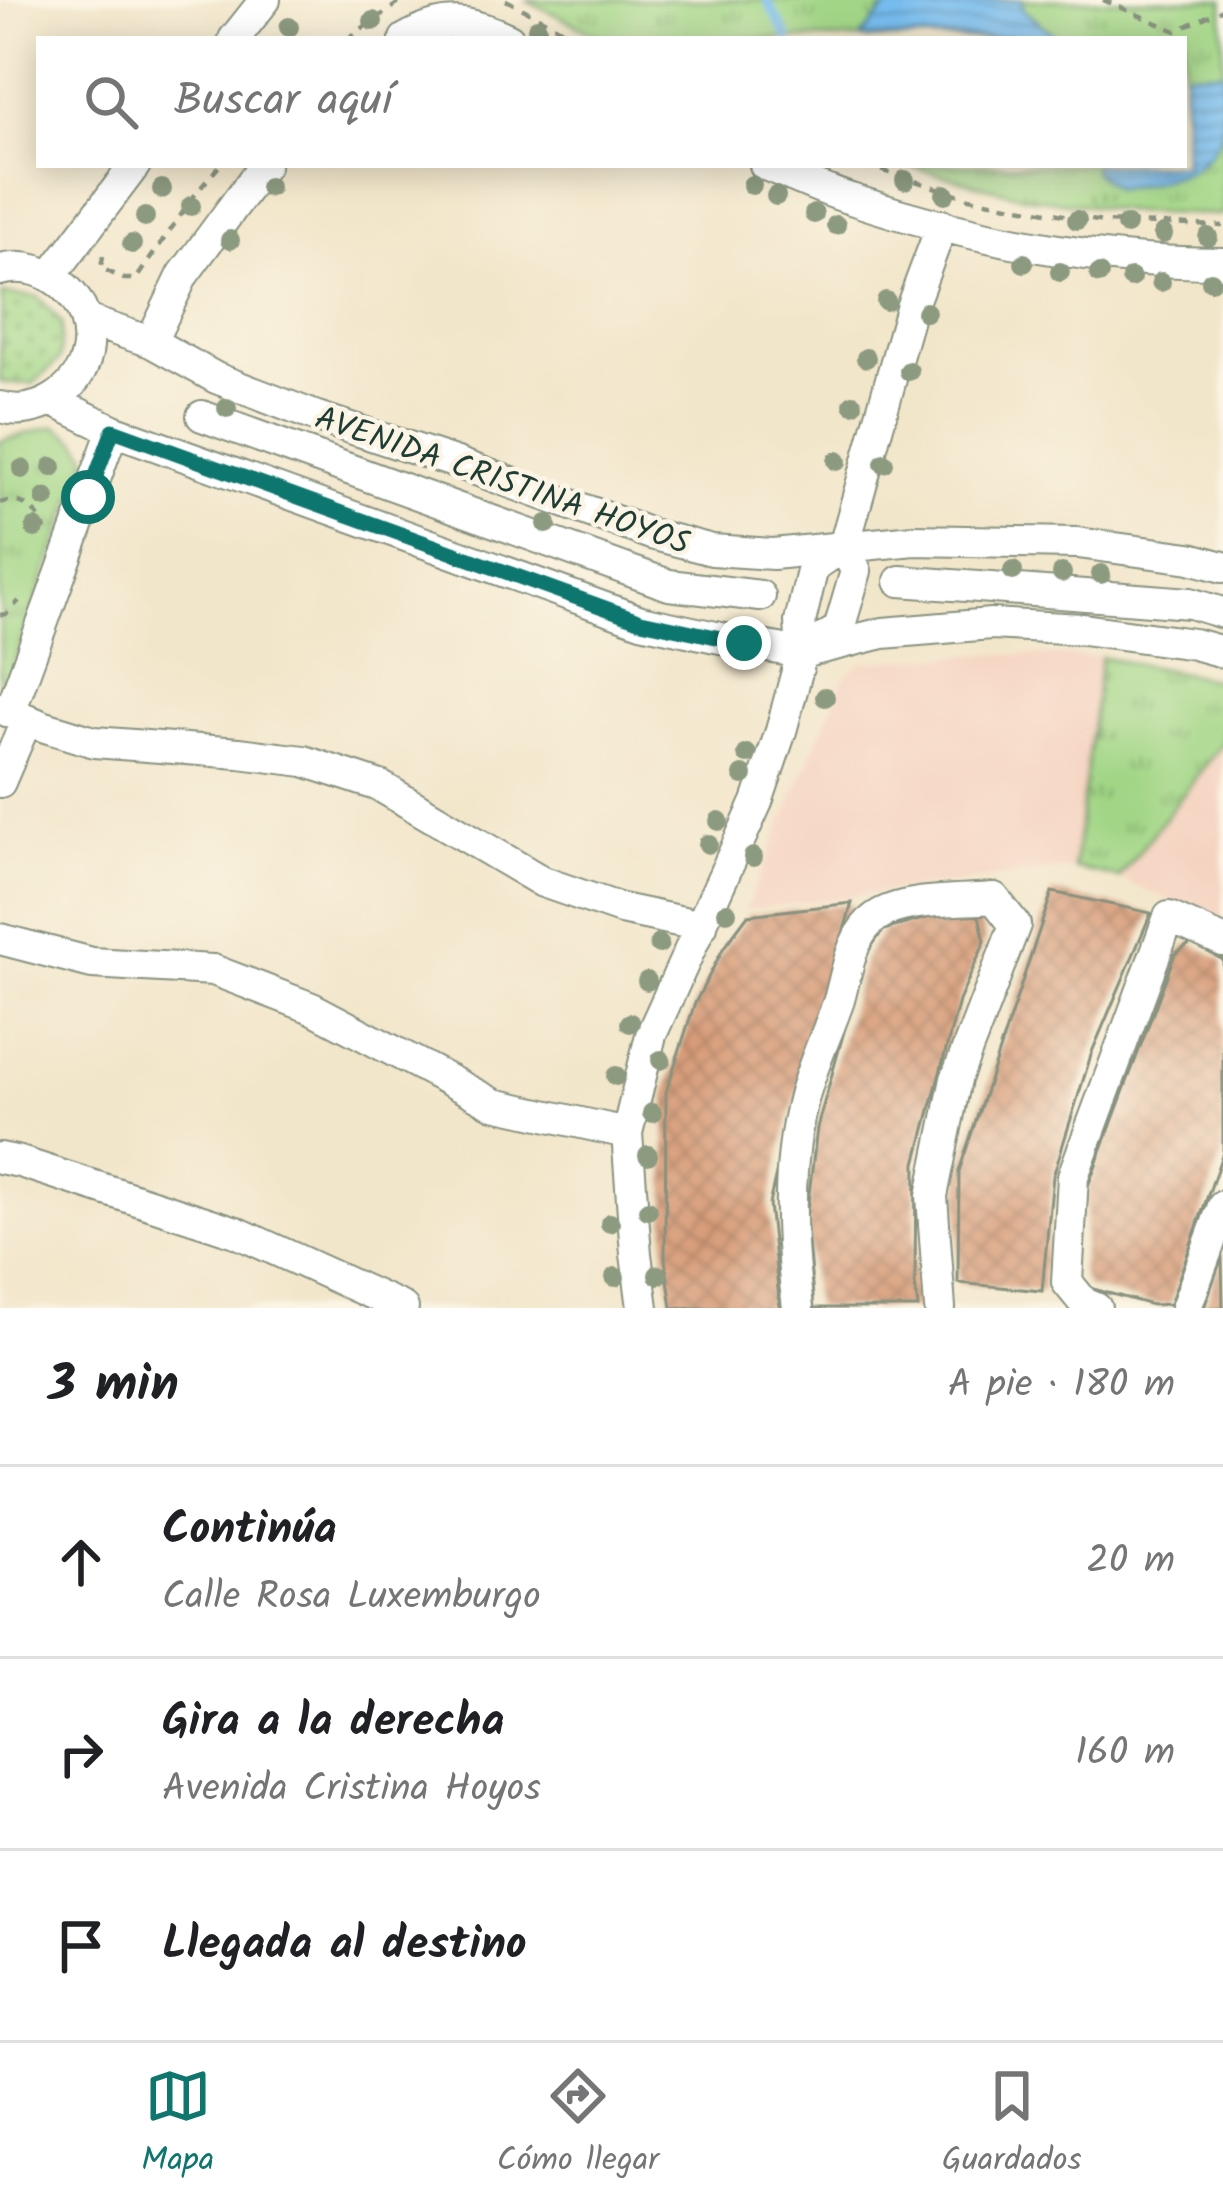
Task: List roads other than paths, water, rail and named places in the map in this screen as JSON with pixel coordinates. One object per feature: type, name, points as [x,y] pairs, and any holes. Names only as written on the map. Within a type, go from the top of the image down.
[{"type":"street","points":[[236,36],[265,0]]},
{"type":"street","points":[[412,36],[445,22],[479,25],[503,36]]},
{"type":"street","points":[[51,276],[133,168]]},
{"type":"street","points":[[151,342],[183,275],[262,168]]},
{"type":"street","points":[[772,168],[849,199],[994,239],[1090,254],[1223,263]]},
{"type":"street","points":[[643,1308],[627,1132],[651,1035],[757,802],[802,653],[839,629],[856,571],[844,546],[911,308],[942,225]]},
{"type":"street","points":[[0,270],[34,269],[68,289],[86,320],[87,352],[75,381],[53,400],[10,410],[0,406]]},
{"type":"street","name":"AVENIDA CRISTINA HOYOS","points":[[86,320],[151,342],[216,378],[316,417],[651,534],[712,550],[773,554],[914,540],[1078,542],[1223,567]]},
{"type":"street","points":[[53,400],[113,430],[641,621],[802,653],[883,634],[991,624],[1083,629],[1223,652]]},
{"type":"street","points":[[202,416],[669,585],[760,596]]},
{"type":"street","points":[[0,782],[12,713],[113,430]]},
{"type":"street","points":[[901,581],[1190,603],[1223,613]]},
{"type":"street","points":[[12,713],[94,742],[304,761],[380,786],[543,882],[621,908],[702,926]]},
{"type":"street","points":[[797,1308],[790,1230],[804,1096],[859,933],[877,916],[899,907],[994,898],[1015,925],[956,1079],[932,1196],[940,1308]]},
{"type":"street","points":[[1096,1308],[1084,1304],[1067,1282],[1072,1176],[1169,917],[1223,941]]},
{"type":"street","points":[[0,939],[92,963],[213,970],[312,1007],[494,1104],[627,1132]]},
{"type":"street","points":[[0,1158],[236,1232],[403,1308]]},
{"type":"street","points":[[1186,1308],[1223,1206]]},
{"type":"water","points":[[916,0],[935,10],[963,0],[1021,0],[1025,11],[1056,36],[863,36],[892,1]]},
{"type":"water","points":[[1223,71],[1222,131],[1214,147],[1204,159],[1178,175],[1115,189],[1094,168],[1187,168],[1187,72]]},
{"type":"waterway","points":[[767,0],[786,36]]}]
